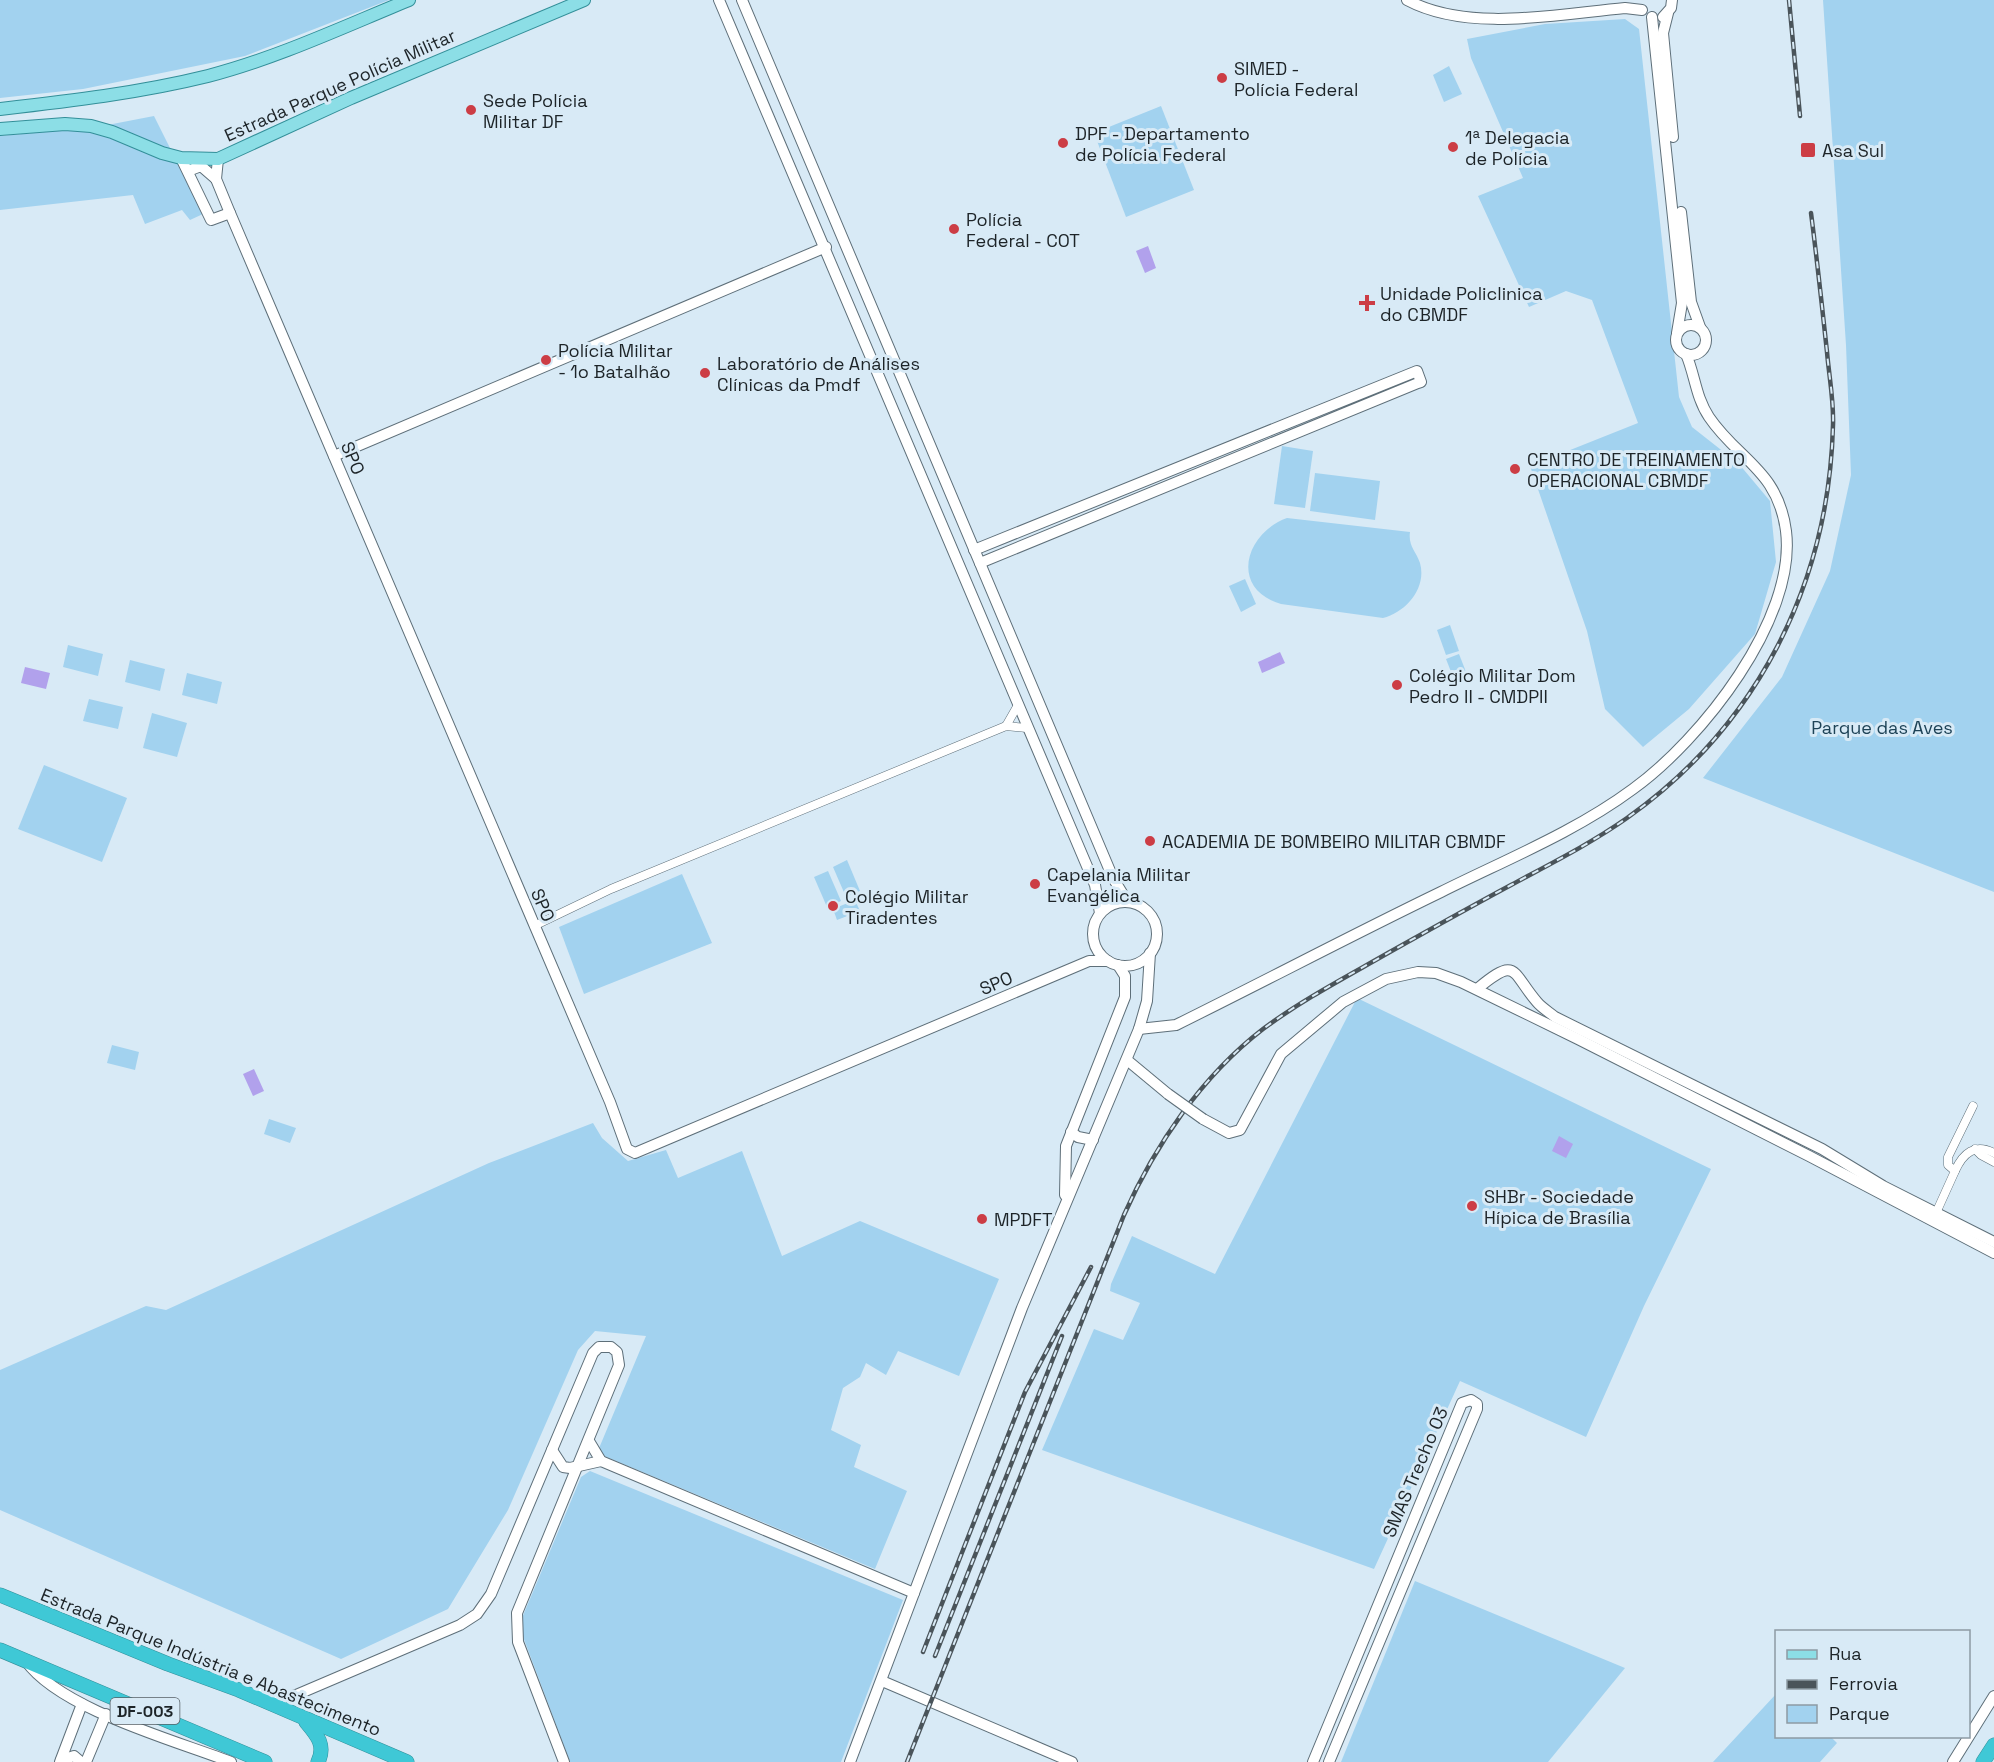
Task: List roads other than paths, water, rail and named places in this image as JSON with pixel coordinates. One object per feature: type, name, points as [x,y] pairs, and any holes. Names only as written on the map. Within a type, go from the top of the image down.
[{"type":"highway","name":"Estrada Parque Indústria e Abastecimento","points":[[0,1594],[168,1664],[239,1690],[407,1762]]},
{"type":"highway","name":"DF-003","points":[[1,1651],[265,1762]]},
{"type":"highway","points":[[304,1719],[321,1743],[322,1750],[318,1762]]},
{"type":"highway","points":[[1983,1762],[1994,1745]]},
{"type":"main road","points":[[0,109],[122,95],[210,75],[297,47],[409,0]]},
{"type":"main road","name":"Estrada Parque Polícia Militar","points":[[0,129],[64,124],[91,126],[181,158],[218,159],[351,98],[582,0]]},
{"type":"street","points":[[719,0],[826,247],[966,585],[1095,885],[1100,913]]},
{"type":"street","points":[[742,0],[1113,878],[1127,901]]},
{"type":"street","points":[[1139,1029],[1176,1025],[1608,806],[1675,754],[1709,716],[1738,676],[1766,623],[1781,584],[1786,564],[1786,534],[1777,498],[1752,461],[1711,420],[1696,391],[1694,374],[1686,354],[1677,346],[1682,303],[1652,17],[1640,3],[1625,8],[1503,19],[1444,12],[1407,0]]},
{"type":"street","points":[[1672,0],[1663,33],[1677,180],[1691,302],[1700,327],[1705,332],[1706,343],[1699,353],[1694,374]]},
{"type":"street","points":[[1652,17],[1668,13]]},
{"type":"street","points":[[775,128],[781,120],[793,120]]},
{"type":"street","points":[[181,158],[211,220],[230,213]]},
{"type":"street","name":"SPO","points":[[218,159],[216,178],[230,213],[610,1102],[627,1149],[635,1153],[1089,961],[1113,963]]},
{"type":"street","points":[[188,171],[201,166],[216,178]]},
{"type":"street","points":[[804,198],[813,198],[822,189]]},
{"type":"street","points":[[334,456],[826,247]]},
{"type":"street","points":[[1677,333],[1687,324],[1700,327]]},
{"type":"street","points":[[862,333],[868,337],[873,336],[880,327]]},
{"type":"street","points":[[1686,354],[1699,353]]},
{"type":"street","points":[[974,550],[1105,499],[1200,466],[1402,384]]},
{"type":"street","points":[[980,563],[1109,511],[1200,466]]},
{"type":"street","points":[[928,490],[934,481],[945,482]]},
{"type":"street","points":[[1105,499],[1109,511]]},
{"type":"street","points":[[1025,531],[1035,541]]},
{"type":"street","points":[[966,585],[978,586],[985,577]]},
{"type":"street","points":[[1006,726],[1018,705]]},
{"type":"street","points":[[534,926],[621,885],[1006,726],[1027,728]]},
{"type":"street","points":[[1052,784],[1071,777]]},
{"type":"street","points":[[850,1762],[1065,1202],[1139,1029],[1147,1001],[1150,953],[1157,937],[1154,919],[1142,907],[1127,901],[1108,906],[1100,913],[1093,930],[1096,948],[1089,961]]},
{"type":"street","points":[[1065,1202],[1065,1153],[1071,1132],[1125,998],[1125,976],[1096,948]]},
{"type":"street","points":[[1113,963],[1136,964],[1150,953]]},
{"type":"street","points":[[1477,989],[1498,972],[1509,970],[1520,976],[1538,1004],[1555,1017],[1822,1149],[1936,1213],[1994,1242]]},
{"type":"street","points":[[1127,1060],[1168,1094],[1203,1119],[1229,1133],[1240,1130],[1281,1054],[1343,1002],[1365,988],[1392,977],[1418,972],[1450,977],[1809,1156],[1994,1253]]},
{"type":"street","points":[[1490,978],[1491,992],[1495,998]]},
{"type":"street","points":[[1511,1006],[1523,999],[1527,988]]},
{"type":"street","points":[[1955,1171],[1948,1165],[1948,1157],[1973,1106]]},
{"type":"street","points":[[1071,1132],[1078,1137],[1093,1140]]},
{"type":"street","points":[[1936,1213],[1965,1154],[1983,1148],[1994,1153]]},
{"type":"street","points":[[1975,1149],[1994,1162]]},
{"type":"street","points":[[239,1690],[283,1698],[296,1695],[460,1625],[477,1614],[491,1594],[593,1353],[599,1347],[611,1347],[617,1352],[619,1365],[517,1613],[518,1642],[564,1762]]},
{"type":"street","name":"SMAS Trecho 03","points":[[1313,1762],[1462,1403],[1471,1400],[1476,1404],[1477,1409],[1329,1762]]},
{"type":"street","points":[[589,1441],[601,1461],[914,1593]]},
{"type":"street","points":[[552,1450],[562,1467],[578,1467],[601,1461]]},
{"type":"street","points":[[26,1661],[36,1674],[55,1690],[82,1704],[231,1762]]},
{"type":"street","points":[[882,1681],[1072,1762]]},
{"type":"street","points":[[1970,1735],[1994,1696]]},
{"type":"street","points":[[61,1761],[82,1704]]},
{"type":"street","points":[[87,1762],[106,1714]]},
{"type":"street","points":[[1327,1728],[1341,1734]]},
{"type":"street","points":[[1953,1762],[1968,1738]]},
{"type":"street","points":[[61,1761],[74,1756],[81,1762]]},
{"type":"railway","points":[[1789,0],[1800,116]]},
{"type":"railway","points":[[907,1762],[1124,1215],[1150,1163],[1182,1113],[1200,1090],[1241,1048],[1293,1008],[1403,944],[1584,845],[1627,818],[1673,781],[1713,740],[1748,695],[1777,647],[1800,595],[1817,541],[1828,484],[1833,425],[1833,407],[1811,213]]},
{"type":"railway","points":[[923,1652],[1025,1392],[1091,1267]]},
{"type":"railway","points":[[935,1656],[1062,1336]]},
{"type":"place","name":"SIMED - Polícia Federal","points":[[1222,78]]},
{"type":"place","name":"Sede Polícia Militar DF","points":[[471,110]]},
{"type":"place","name":"DPF - Departamento de Polícia Federal","points":[[1063,143]]},
{"type":"place","name":"1ª Delegacia de Polícia","points":[[1453,147]]},
{"type":"place","name":"Asa Sul","points":[[1808,150]]},
{"type":"place","name":"Polícia Federal - COT","points":[[954,229]]},
{"type":"place","name":"Unidade Policlinica do CBMDF","points":[[1367,303]]},
{"type":"place","name":"Polícia Militar - 1o Batalhão","points":[[546,360]]},
{"type":"place","name":"Laboratório de Análises Clínicas da Pmdf","points":[[705,373]]},
{"type":"place","name":"CENTRO DE TREINAMENTO OPERACIONAL CBMDF","points":[[1515,469]]},
{"type":"place","name":"Colégio Militar Dom Pedro II - CMDPII","points":[[1397,685]]},
{"type":"place","name":"ACADEMIA DE BOMBEIRO MILITAR CBMDF","points":[[1150,841]]},
{"type":"place","name":"Capelania Militar Evangélica","points":[[1035,884]]},
{"type":"place","name":"Colégio Militar Tiradentes","points":[[833,906]]},
{"type":"place","name":"SHBr - Sociedade Hípica de Brasília","points":[[1472,1206]]},
{"type":"place","name":"MPDFT","points":[[982,1219]]},
{"type":"park label","name":"Parque das Aves","points":[[1882,727]]}]
